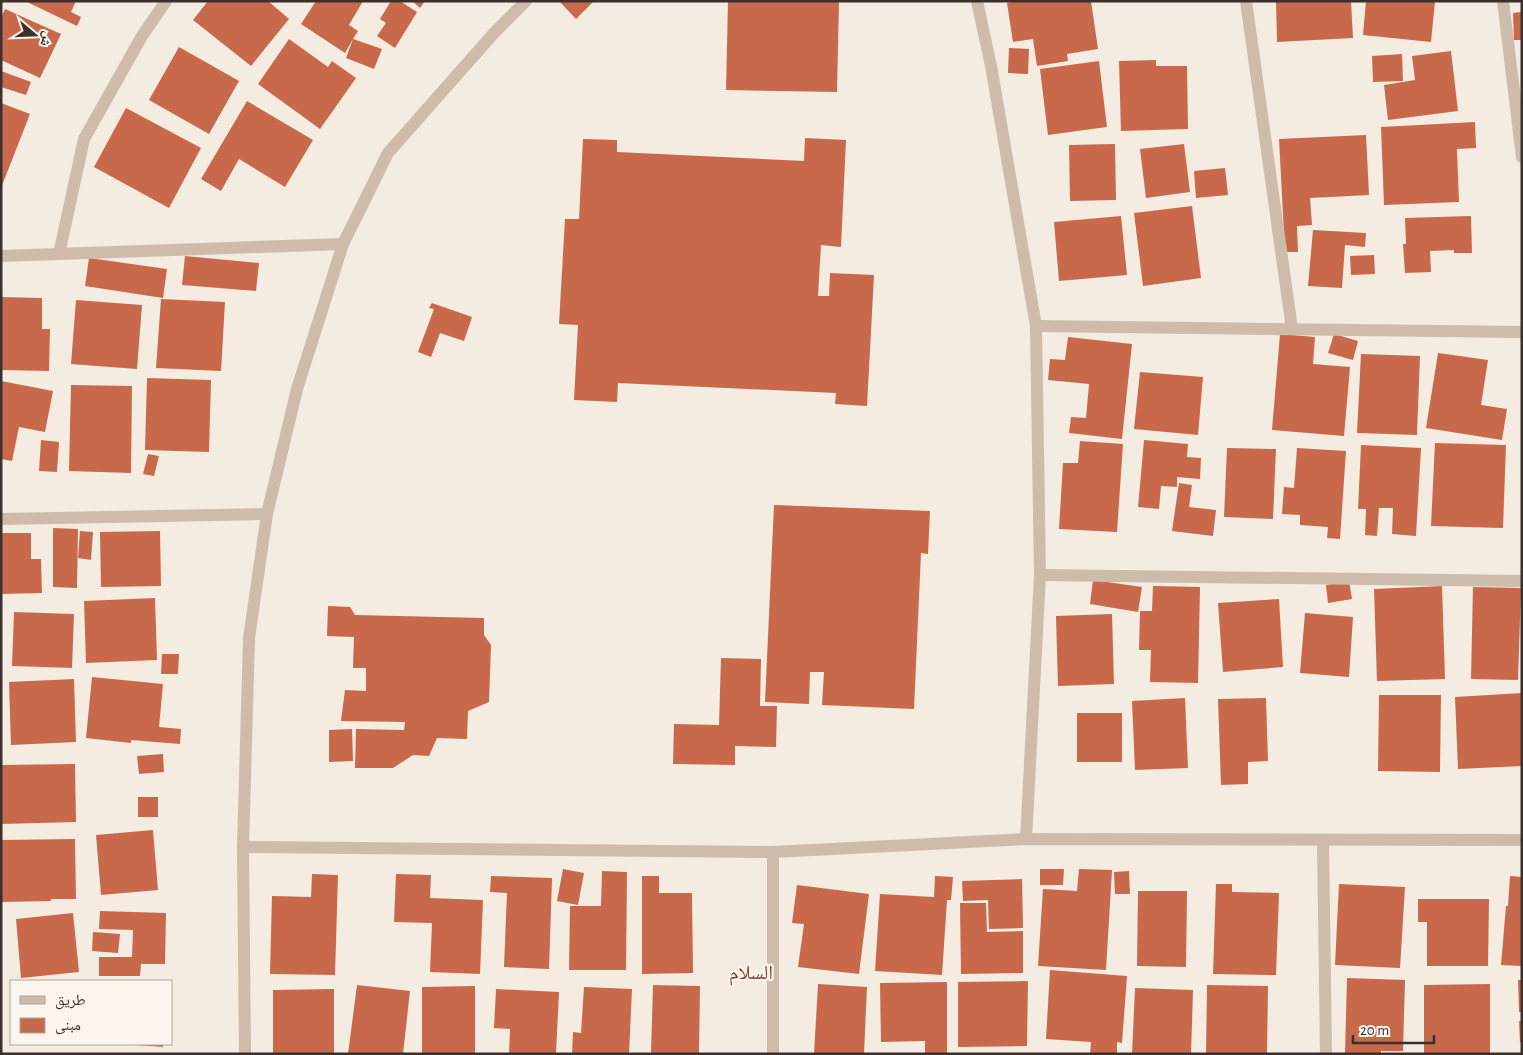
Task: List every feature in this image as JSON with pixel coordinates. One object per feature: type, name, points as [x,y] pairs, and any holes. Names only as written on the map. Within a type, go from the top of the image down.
[{"type":"street","points":[[59,254],[84,139],[142,36],[166,1]]},
{"type":"street","points":[[245,1054],[244,848],[250,638],[267,514],[297,389],[343,244],[388,153],[494,33],[526,1]]},
{"type":"street","points":[[977,1],[991,66],[1036,326],[1040,576],[1026,839]]},
{"type":"street","points":[[1246,1],[1292,329]]},
{"type":"street","points":[[1503,1],[1522,157]]},
{"type":"street","points":[[1,256],[343,244]]},
{"type":"street","points":[[1036,326],[1522,332]]},
{"type":"street","points":[[1,519],[267,514]]},
{"type":"street","points":[[1040,576],[1522,581]]},
{"type":"street","points":[[244,848],[773,852],[1026,839],[1522,840]]},
{"type":"street","points":[[1323,840],[1326,1054]]},
{"type":"street","points":[[773,852],[773,1054]]},
{"type":"building","points":[[25,1],[76,1],[71,12],[81,17],[77,26]]},
{"type":"building","points":[[208,1],[268,1],[289,19],[251,66],[193,20]]},
{"type":"building","points":[[316,1],[363,1],[349,25],[358,31],[345,53],[301,24]]},
{"type":"building","points":[[391,1],[400,1],[417,12],[395,48],[377,36],[386,23],[380,19]]},
{"type":"building","points":[[412,1],[425,1],[420,8]]},
{"type":"building","points":[[561,1],[594,1],[576,19]]},
{"type":"building","points":[[728,1],[839,1],[837,92],[726,90]]},
{"type":"building","points":[[1015,1],[1091,1],[1098,49],[1067,54],[1068,61],[1037,66],[1033,39],[1013,42],[1007,3]]},
{"type":"building","points":[[1276,1],[1351,1],[1353,38],[1277,42]]},
{"type":"building","points":[[1366,1],[1435,1],[1431,42],[1363,35]]},
{"type":"building","points":[[5,9],[61,34],[40,78],[1,60],[1,18]]},
{"type":"building","points":[[1522,12],[1522,40],[1514,40],[1513,13]]},
{"type":"building","points":[[289,39],[328,67],[332,61],[356,78],[320,129],[258,84]]},
{"type":"building","points":[[353,39],[382,49],[374,69],[346,58]]},
{"type":"building","points":[[179,47],[239,81],[209,134],[149,100]]},
{"type":"building","points":[[1009,48],[1029,49],[1028,74],[1008,73]]},
{"type":"building","points":[[1451,51],[1458,111],[1388,120],[1384,85],[1415,80],[1412,56]]},
{"type":"building","points":[[1402,54],[1403,81],[1373,82],[1372,56]]},
{"type":"building","points":[[1156,60],[1156,66],[1187,66],[1188,129],[1121,131],[1119,61]]},
{"type":"building","points":[[1099,61],[1107,127],[1048,135],[1040,69]]},
{"type":"building","points":[[1,71],[31,82],[26,95],[1,87]]},
{"type":"building","points":[[247,101],[313,140],[285,187],[239,159],[221,191],[201,179]]},
{"type":"building","points":[[1,103],[30,114],[1,188]]},
{"type":"building","points":[[126,108],[201,148],[169,208],[94,167]]},
{"type":"building","points":[[1475,122],[1476,148],[1457,149],[1459,202],[1384,205],[1381,127]]},
{"type":"building","points":[[1366,135],[1369,195],[1310,198],[1312,225],[1297,226],[1298,252],[1285,252],[1279,139]]},
{"type":"building","points":[[805,138],[846,140],[841,247],[821,245],[818,296],[829,296],[830,273],[874,275],[867,406],[835,404],[836,393],[618,383],[617,402],[574,400],[578,325],[559,324],[565,219],[579,219],[583,139],[617,140],[617,152],[804,161]]},
{"type":"building","points":[[1115,144],[1116,200],[1070,201],[1069,145]]},
{"type":"building","points":[[1184,144],[1190,192],[1146,198],[1140,149]]},
{"type":"building","points":[[1225,168],[1228,195],[1196,198],[1194,171]]},
{"type":"building","points":[[1192,206],[1201,278],[1143,286],[1134,213]]},
{"type":"building","points":[[1121,216],[1127,275],[1059,281],[1054,222]]},
{"type":"building","points":[[1471,216],[1472,253],[1454,253],[1454,250],[1430,251],[1431,272],[1405,273],[1403,244],[1406,244],[1405,218]]},
{"type":"building","points":[[1313,230],[1366,233],[1365,247],[1345,245],[1342,288],[1308,286]]},
{"type":"building","points":[[1374,255],[1375,274],[1351,275],[1350,256]]},
{"type":"building","points":[[185,256],[259,263],[256,291],[182,285]]},
{"type":"building","points":[[89,258],[167,269],[163,298],[85,286]]},
{"type":"building","points":[[1,297],[42,298],[42,329],[50,329],[49,371],[1,370]]},
{"type":"building","points":[[161,299],[225,302],[221,371],[156,368]]},
{"type":"building","points":[[76,300],[142,305],[137,369],[71,364]]},
{"type":"building","points":[[432,303],[472,317],[464,341],[440,333],[431,357],[418,352],[434,309],[429,308]]},
{"type":"building","points":[[1280,334],[1315,337],[1313,364],[1350,367],[1344,436],[1272,430]]},
{"type":"building","points":[[1334,334],[1358,341],[1353,360],[1328,353]]},
{"type":"building","points":[[1068,337],[1132,344],[1122,439],[1069,433],[1071,417],[1086,418],[1089,384],[1048,380],[1050,359],[1065,360]]},
{"type":"building","points":[[1438,353],[1488,360],[1481,405],[1507,409],[1502,440],[1426,428]]},
{"type":"building","points":[[1361,354],[1420,356],[1417,435],[1357,433]]},
{"type":"building","points":[[1140,372],[1203,377],[1198,435],[1134,429]]},
{"type":"building","points":[[147,378],[211,380],[209,452],[145,450]]},
{"type":"building","points":[[1,381],[53,391],[45,432],[19,427],[12,461],[1,459]]},
{"type":"building","points":[[71,385],[132,386],[131,473],[69,471]]},
{"type":"building","points":[[41,440],[59,442],[57,472],[39,471]]},
{"type":"building","points":[[1144,440],[1188,444],[1187,457],[1201,458],[1200,479],[1177,477],[1177,487],[1161,486],[1159,509],[1138,507]]},
{"type":"building","points":[[1080,441],[1123,444],[1117,532],[1059,529],[1063,463],[1078,463]]},
{"type":"building","points":[[1435,443],[1506,445],[1503,528],[1431,526]]},
{"type":"building","points":[[1361,445],[1421,448],[1416,536],[1392,534],[1393,508],[1379,508],[1377,536],[1365,535],[1366,509],[1358,509]]},
{"type":"building","points":[[1227,448],[1276,449],[1273,519],[1224,517]]},
{"type":"building","points":[[1297,448],[1346,451],[1340,539],[1327,538],[1328,527],[1300,525],[1300,515],[1282,514],[1284,487],[1294,488]]},
{"type":"building","points":[[148,454],[159,456],[154,476],[143,474]]},
{"type":"building","points":[[1179,483],[1192,485],[1189,507],[1216,510],[1213,536],[1172,531]]},
{"type":"building","points":[[774,505],[930,511],[928,554],[921,553],[914,709],[822,705],[824,672],[810,672],[809,704],[765,702]]},
{"type":"building","points":[[53,528],[78,529],[77,588],[53,587]]},
{"type":"building","points":[[80,531],[93,532],[91,560],[78,558]]},
{"type":"building","points":[[160,531],[161,586],[101,587],[100,532]]},
{"type":"building","points":[[1,533],[31,533],[31,559],[41,559],[42,593],[1,594]]},
{"type":"building","points":[[1093,580],[1142,587],[1138,612],[1090,604]]},
{"type":"building","points":[[1349,581],[1352,599],[1328,603],[1326,585]]},
{"type":"building","points":[[1153,586],[1200,587],[1198,683],[1150,682],[1151,650],[1139,650],[1140,611],[1152,611]]},
{"type":"building","points":[[1442,586],[1445,679],[1377,681],[1374,589]]},
{"type":"building","points":[[1473,587],[1521,588],[1518,680],[1471,679]]},
{"type":"building","points":[[155,598],[157,660],[86,663],[84,601]]},
{"type":"building","points":[[1279,599],[1283,667],[1223,672],[1218,603]]},
{"type":"building","points":[[328,606],[350,607],[355,615],[484,618],[484,635],[491,645],[489,702],[468,711],[467,739],[437,738],[429,756],[413,755],[393,768],[355,768],[356,729],[404,730],[405,722],[341,721],[345,690],[366,691],[366,668],[353,668],[354,637],[327,636]]},
{"type":"building","points":[[14,612],[74,614],[72,668],[12,666]]},
{"type":"building","points":[[1305,613],[1353,617],[1349,677],[1300,673]]},
{"type":"building","points":[[1112,614],[1114,684],[1058,686],[1056,616]]},
{"type":"building","points":[[162,654],[179,654],[178,674],[161,674]]},
{"type":"building","points":[[721,658],[761,659],[760,706],[777,706],[776,747],[735,746],[735,765],[673,764],[674,724],[719,725]]},
{"type":"building","points":[[92,677],[163,684],[159,727],[181,729],[180,744],[131,740],[131,743],[86,738]]},
{"type":"building","points":[[74,679],[76,742],[11,745],[9,682]]},
{"type":"building","points":[[1522,693],[1522,766],[1458,769],[1455,697]]},
{"type":"building","points":[[1379,695],[1441,695],[1440,772],[1378,771]]},
{"type":"building","points":[[1185,698],[1188,768],[1135,770],[1132,701]]},
{"type":"building","points":[[1266,698],[1268,761],[1248,762],[1248,784],[1221,785],[1218,699]]},
{"type":"building","points":[[1077,713],[1122,713],[1122,762],[1077,762]]},
{"type":"building","points":[[352,729],[353,761],[329,762],[329,730]]},
{"type":"building","points":[[163,754],[164,772],[139,774],[137,756]]},
{"type":"building","points":[[75,764],[76,822],[1,824],[1,765]]},
{"type":"building","points":[[138,797],[158,797],[158,817],[138,817]]},
{"type":"building","points":[[153,830],[158,890],[101,895],[96,835]]},
{"type":"building","points":[[75,839],[76,899],[1,902],[1,840]]},
{"type":"building","points":[[563,869],[584,873],[578,905],[557,901]]},
{"type":"building","points":[[1040,869],[1064,869],[1063,885],[1040,885]]},
{"type":"building","points":[[1079,869],[1112,870],[1106,970],[1038,966],[1043,889],[1077,891]]},
{"type":"building","points":[[602,871],[627,872],[626,970],[569,970],[570,906],[601,906]]},
{"type":"building","points":[[1129,871],[1130,894],[1115,894],[1114,872]]},
{"type":"building","points":[[312,874],[338,875],[335,975],[270,974],[272,896],[311,897]]},
{"type":"building","points":[[396,874],[431,875],[430,898],[483,900],[480,974],[430,972],[432,923],[394,922]]},
{"type":"building","points":[[491,876],[552,878],[549,969],[504,967],[507,893],[490,892]]},
{"type":"building","points":[[642,876],[659,876],[659,893],[692,893],[693,973],[642,974]]},
{"type":"building","points":[[935,876],[953,877],[951,900],[947,900],[942,975],[875,971],[880,894],[934,897]]},
{"type":"building","points":[[1510,876],[1522,877],[1522,966],[1501,965]]},
{"type":"building","points":[[1022,879],[1023,928],[989,929],[988,900],[963,901],[962,881]]},
{"type":"building","points":[[1216,884],[1232,884],[1232,892],[1279,893],[1276,975],[1213,974]]},
{"type":"building","points":[[1339,884],[1405,887],[1400,968],[1335,965]]},
{"type":"building","points":[[797,885],[869,894],[859,974],[798,967],[804,924],[792,923]]},
{"type":"building","points":[[1138,891],[1187,891],[1186,967],[1137,966]]},
{"type":"building","points":[[1418,899],[1489,899],[1488,966],[1427,966],[1427,922],[1418,922]]},
{"type":"building","points":[[960,903],[986,903],[987,932],[1023,931],[1023,973],[961,974]]},
{"type":"building","points":[[100,911],[166,913],[165,964],[141,964],[140,976],[99,976],[99,957],[132,957],[133,930],[99,929]]},
{"type":"building","points":[[73,913],[79,972],[21,978],[16,919]]},
{"type":"building","points":[[93,932],[120,934],[118,953],[92,951]]},
{"type":"building","points":[[1050,970],[1127,976],[1122,1043],[1117,1042],[1117,1054],[1090,1054],[1091,1042],[1046,1039]]},
{"type":"building","points":[[1347,978],[1405,980],[1403,1051],[1381,1051],[1381,1054],[1345,1054]]},
{"type":"building","points":[[1518,980],[1522,980],[1522,1012],[1519,1012]]},
{"type":"building","points":[[1028,981],[1027,1046],[958,1047],[958,982]]},
{"type":"building","points":[[947,982],[947,1054],[925,1054],[925,1041],[881,1042],[880,983]]},
{"type":"building","points":[[818,984],[867,987],[864,1054],[814,1054]]},
{"type":"building","points":[[1490,984],[1490,1054],[1424,1054],[1424,985]]},
{"type":"building","points":[[357,985],[410,991],[403,1054],[348,1054]]},
{"type":"building","points":[[653,985],[700,986],[699,1054],[651,1054]]},
{"type":"building","points":[[1207,985],[1268,986],[1267,1054],[1206,1054]]},
{"type":"building","points":[[475,986],[475,1054],[422,1054],[422,987]]},
{"type":"building","points":[[584,987],[632,989],[629,1054],[572,1054],[573,1032],[581,1033]]},
{"type":"building","points":[[1135,988],[1193,990],[1191,1054],[1132,1054]]},
{"type":"building","points":[[334,989],[334,1054],[273,1054],[273,990]]},
{"type":"building","points":[[496,989],[559,992],[556,1054],[509,1054],[510,1029],[494,1028]]},
{"type":"building","points":[[1519,1021],[1522,1021],[1522,1042],[1520,1042]]},
{"type":"building","points":[[136,1045],[163,1045],[163,1047]]},
{"type":"district","name":"السلام","points":[[751,972]]}]
